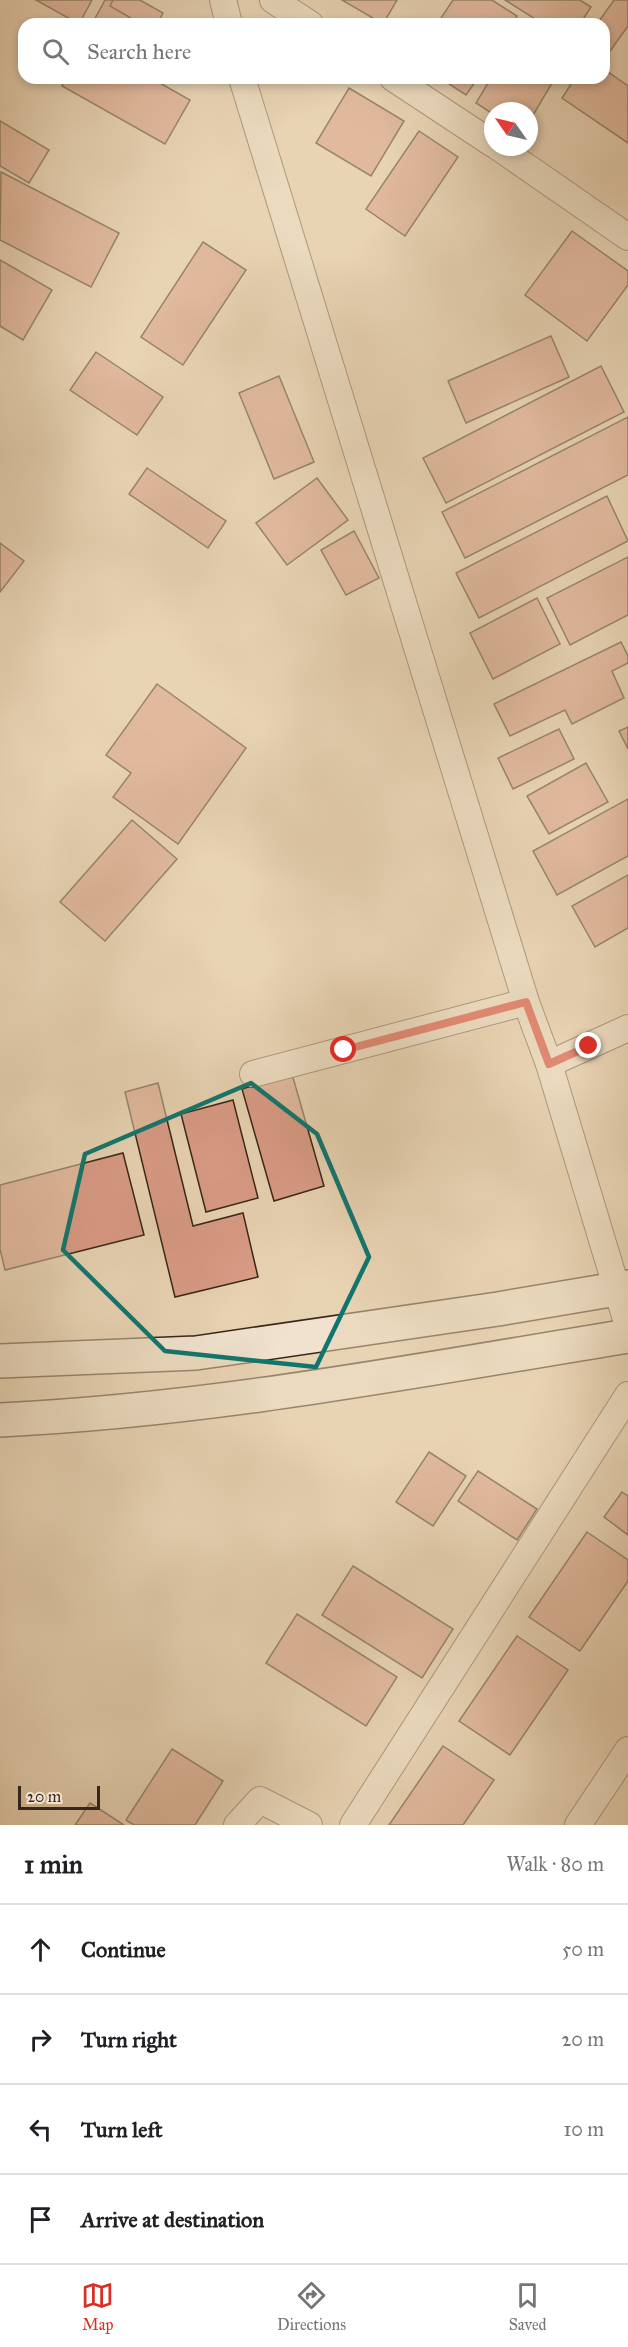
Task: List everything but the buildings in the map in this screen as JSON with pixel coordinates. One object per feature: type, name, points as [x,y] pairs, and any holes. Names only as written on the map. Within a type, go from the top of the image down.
[{"type":"main road","points":[[0,1361],[196,1353],[622,1288]]},
{"type":"main road","points":[[0,1420],[141,1411],[270,1395],[628,1336]]},
{"type":"street","points":[[223,0],[228,18]]},
{"type":"street","points":[[273,0],[301,18]]},
{"type":"street","points":[[244,84],[526,1002],[549,1064],[622,1288],[628,1326]]},
{"type":"street","points":[[402,84],[484,138]]},
{"type":"street","points":[[511,156],[628,237]]},
{"type":"street","points":[[253,1074],[526,1002]]},
{"type":"street","points":[[549,1064],[628,1028]]},
{"type":"street","points":[[353,1825],[628,1395]]},
{"type":"street","points":[[578,1825],[628,1750]]},
{"type":"street","points":[[237,1825],[260,1800],[309,1825]]},
{"type":"highlighted area","points":[[251,1083],[317,1134],[369,1257],[316,1367],[165,1351],[63,1250],[85,1154]]},
{"type":"route","points":[[344,1050],[526,1002],[549,1064],[589,1046]]}]
